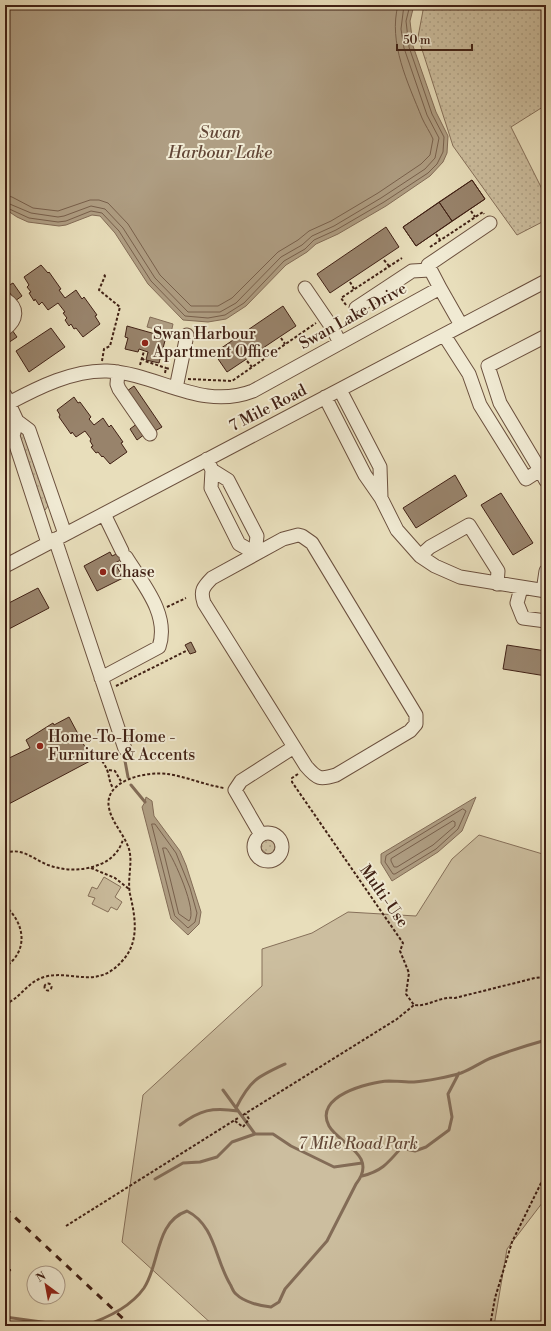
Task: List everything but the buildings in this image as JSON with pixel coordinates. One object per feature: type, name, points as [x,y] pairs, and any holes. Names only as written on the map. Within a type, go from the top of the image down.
[{"type":"street","points":[[461,325],[428,265],[490,223]]},
{"type":"street","points":[[356,308],[412,272],[430,270]]},
{"type":"street","name":"7 Mile Road","points":[[5,566],[104,514],[209,464],[325,397],[546,280]]},
{"type":"street","points":[[305,288],[340,342]]},
{"type":"street","name":"Swan Lake Drive","points":[[8,404],[57,381],[80,374],[98,372],[118,372],[214,397],[241,396],[253,391],[440,288]]},
{"type":"street","points":[[5,299],[12,306],[15,315],[12,324],[5,329]]},
{"type":"street","points":[[176,388],[183,375],[187,335]]},
{"type":"street","points":[[444,335],[469,374],[480,405],[526,479],[544,472],[500,403],[488,366],[546,336]]},
{"type":"street","points":[[118,372],[117,384],[119,389],[150,434]]},
{"type":"street","points":[[340,390],[380,467],[381,498]]},
{"type":"street","points":[[325,397],[365,475],[381,498],[397,530],[420,556],[435,566],[460,577],[545,591],[546,571]]},
{"type":"street","points":[[8,404],[17,421],[29,430],[56,539],[125,749]]},
{"type":"street","points":[[17,421],[13,436],[56,539]]},
{"type":"street","points":[[209,464],[210,488],[240,544],[255,554]]},
{"type":"street","points":[[209,464],[228,480],[257,536],[255,554]]},
{"type":"street","points":[[101,678],[160,647],[162,639],[159,612],[124,554],[104,514]]},
{"type":"street","points":[[420,556],[430,548],[469,525],[498,571],[497,584]]},
{"type":"street","points":[[298,535],[312,543],[412,705],[416,715],[416,724],[410,731],[336,775],[323,779],[315,776],[294,746],[204,603],[202,594],[204,586],[212,578],[255,554],[282,539],[298,535]]},
{"type":"street","points":[[521,588],[517,603],[523,618],[546,621]]},
{"type":"street","points":[[261,835],[235,790],[241,781],[294,746]]},
{"type":"path","points":[[471,211],[475,217]]},
{"type":"path","points":[[436,234],[440,240]]},
{"type":"path","points":[[356,308],[347,306],[341,298],[402,258]]},
{"type":"path","points":[[384,260],[389,266]]},
{"type":"path","points":[[102,364],[104,349],[110,346],[120,307],[99,290],[105,276],[103,273]]},
{"type":"path","points":[[350,282],[354,289]]},
{"type":"path","points":[[142,358],[145,361],[183,375],[232,381],[325,317]]},
{"type":"path","points":[[281,338],[285,344]]},
{"type":"path","points":[[138,370],[144,350]]},
{"type":"path","points":[[247,361],[252,367]]},
{"type":"path","points":[[164,376],[166,368]]},
{"type":"path","points":[[159,612],[186,598]]},
{"type":"path","points":[[106,692],[148,668],[188,650]]},
{"type":"path","points":[[102,761],[109,770],[113,788]]},
{"type":"path","points":[[109,770],[115,772],[122,783]]},
{"type":"path","name":"Multi-Use","points":[[299,773],[294,776],[292,782],[403,943],[400,951],[409,973],[406,994],[414,1005]]},
{"type":"path","points":[[5,1004],[13,1000],[30,983],[45,976],[80,978],[94,977],[106,973],[124,960],[134,937],[136,919],[129,889],[129,848],[109,808],[110,793],[113,788],[122,783],[143,776],[167,774],[204,785],[235,790]]},
{"type":"path","points":[[5,853],[21,852],[58,868],[70,870],[90,868],[109,860],[119,850],[123,837]]},
{"type":"path","points":[[90,868],[115,878],[129,889]]},
{"type":"path","points":[[5,906],[17,918],[22,932],[19,951],[13,960],[5,967]]},
{"type":"path","points":[[45,976],[47,984]]},
{"type":"path","points":[[234,1121],[243,1127],[249,1120],[244,1114],[397,1019],[414,1005],[430,1004],[442,998],[454,998],[535,978],[546,977]]},
{"type":"path","points":[[66,1226],[238,1118]]},
{"type":"path","points":[[490,1326],[495,1298],[512,1242],[546,1173]]},
{"type":"green space","points":[[424,5],[546,5],[546,105],[511,127],[546,197],[546,220],[517,235],[453,146],[418,37]]},
{"type":"green space","points":[[20,431],[25,433],[48,506],[45,510],[42,510],[18,433]]},
{"type":"green space","name":"7 Mile Road Park","points":[[479,835],[546,855],[546,1198],[507,1249],[494,1326],[214,1326],[122,1242],[143,1095],[262,986],[262,949],[312,933],[348,912],[416,916],[452,859]]},
{"type":"green space","points":[[265,838],[274,842],[275,849],[272,854],[267,854],[261,849],[262,840]]},
{"type":"green space","points":[[104,877],[121,887],[115,897],[122,902],[117,910],[111,907],[108,912],[92,904],[95,898],[88,896],[92,887],[97,889]]},
{"type":"water","name":"Swan Harbour Lake","points":[[5,5],[414,5],[410,21],[413,46],[436,112],[448,136],[447,153],[443,162],[430,176],[386,206],[338,234],[316,244],[307,252],[286,265],[246,306],[226,319],[208,322],[183,320],[148,284],[115,233],[100,216],[92,215],[66,225],[59,226],[28,222],[5,209]]},
{"type":"water","points":[[150,317],[173,324],[171,333],[147,327]]},
{"type":"water","points":[[146,797],[152,801],[154,816],[180,851],[201,912],[199,924],[188,935],[171,919],[142,807]]},
{"type":"water","points":[[476,797],[462,831],[438,852],[392,881],[381,863],[381,854]]},
{"type":"waterway","points":[[125,761],[128,777]]},
{"type":"waterway","points":[[131,785],[145,802]]},
{"type":"waterway","points":[[83,1326],[116,1312],[138,1295],[144,1288],[149,1278],[164,1234],[169,1224],[177,1216],[187,1211],[196,1217],[209,1234],[233,1291],[239,1297],[257,1305],[271,1307],[279,1302],[285,1289],[327,1241],[362,1174],[363,1165],[360,1158],[355,1151],[329,1126],[326,1115],[329,1106],[336,1099],[346,1093],[369,1084],[389,1081],[414,1082],[438,1079],[456,1074],[491,1058],[546,1040]]},
{"type":"waterway","points":[[236,1108],[250,1085],[255,1080],[285,1064]]},
{"type":"waterway","points":[[362,1176],[380,1169],[401,1148],[415,1151],[426,1147],[449,1130],[452,1117],[448,1094],[459,1073]]},
{"type":"waterway","points":[[223,1090],[255,1134],[273,1134],[291,1146],[334,1167],[362,1163]]},
{"type":"waterway","points":[[180,1125],[194,1116],[207,1111],[221,1109],[238,1111]]},
{"type":"waterway","points":[[155,1179],[183,1163],[200,1162],[217,1157],[232,1142],[255,1134]]},
{"type":"waterway","points":[[5,1317],[71,1326]]},
{"type":"railway","points":[[5,1208],[131,1326]]},
{"type":"place","name":"Swan Harbour Apartment Office","points":[[145,343]]},
{"type":"place","name":"Chase","points":[[103,572]]},
{"type":"place","name":"Home-To-Home - Furniture & Accents","points":[[40,746]]}]
